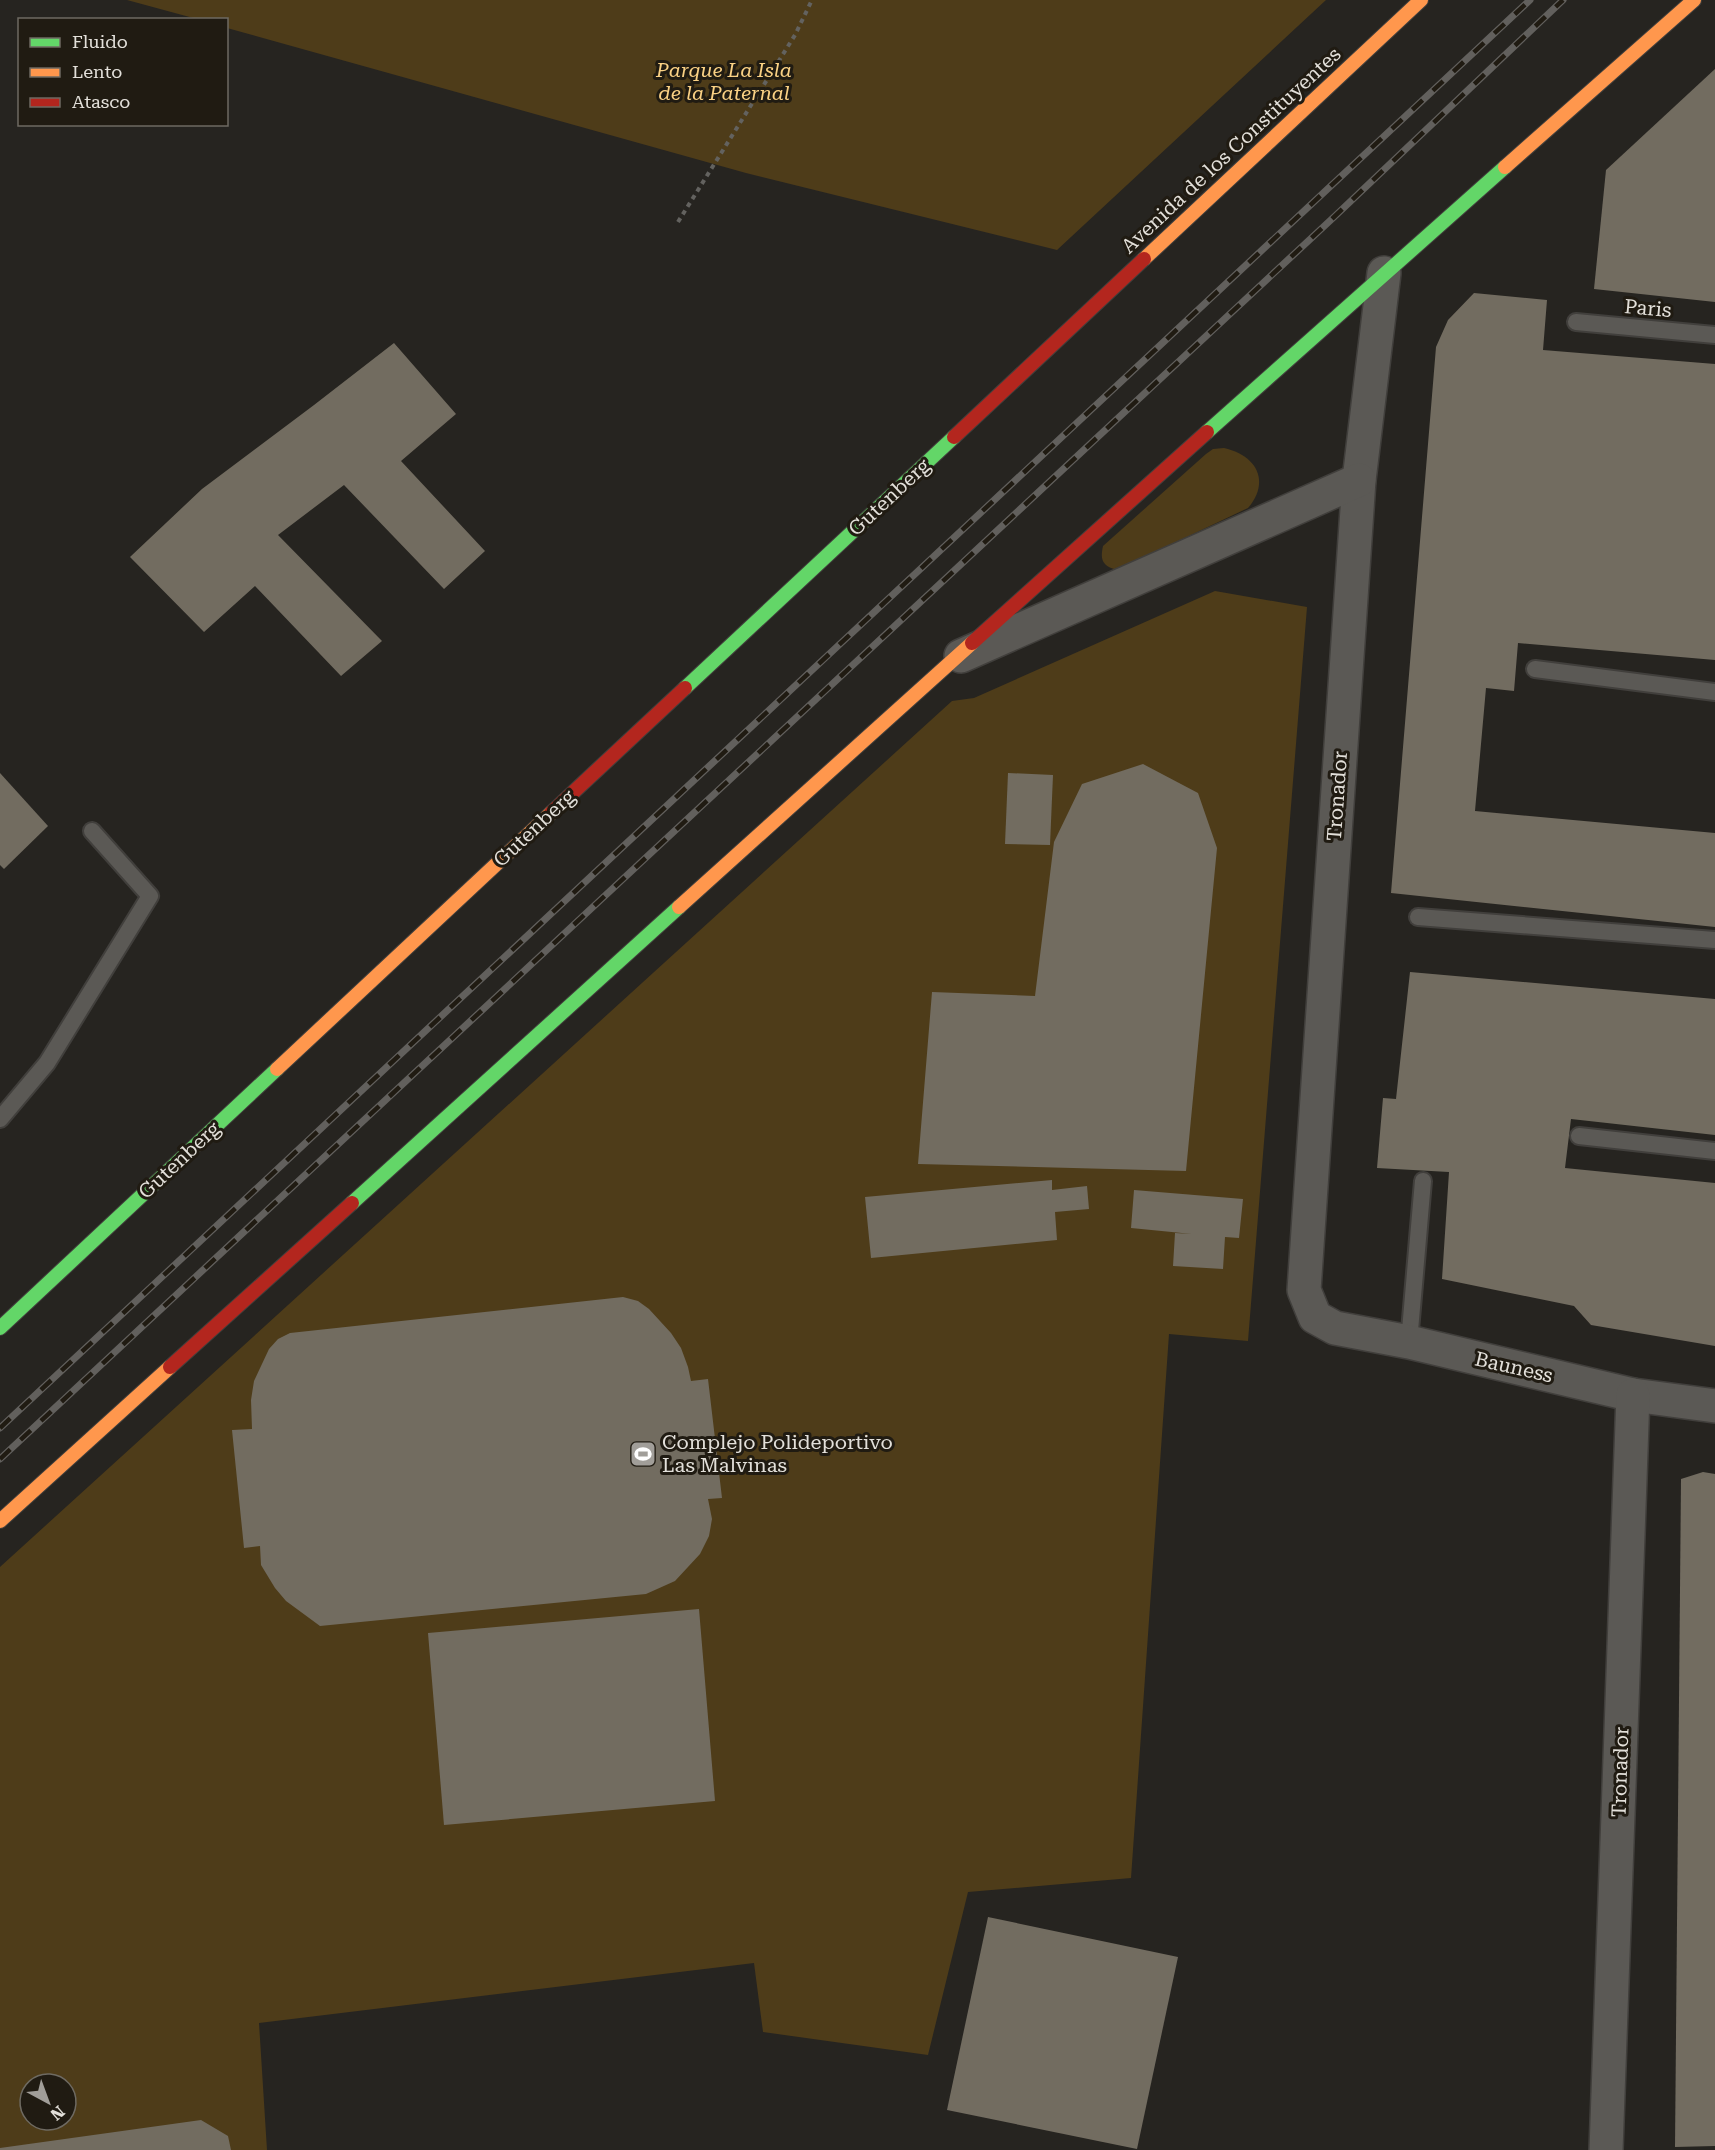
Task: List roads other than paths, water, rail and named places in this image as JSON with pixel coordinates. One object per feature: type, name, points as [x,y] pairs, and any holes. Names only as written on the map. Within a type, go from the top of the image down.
[{"type":"street","name":"Avenida de los Constituyentes","points":[[1068,329],[1421,0]]},
{"type":"street","points":[[0,1521],[951,660],[1383,273],[1694,0]]},
{"type":"street","name":"Tronador","points":[[1315,1317],[1304,1290],[1359,480],[1383,273]]},
{"type":"street","name":"Gutenberg","points":[[0,1328],[1068,329]]},
{"type":"street","points":[[951,660],[1359,480]]},
{"type":"street","name":"Bauness","points":[[1315,1317],[1335,1328],[1409,1342],[1634,1395],[1715,1406]]},
{"type":"street","name":"Tronador","points":[[1606,2150],[1634,1395]]},
{"type":"lane","name":"Paris","points":[[1576,322],[1715,335]]},
{"type":"lane","points":[[1535,669],[1715,692]]},
{"type":"lane","points":[[0,1119],[47,1063],[150,896],[92,831]]},
{"type":"lane","points":[[1418,917],[1715,940]]},
{"type":"lane","points":[[1579,1136],[1715,1151]]},
{"type":"lane","points":[[1409,1342],[1423,1181]]},
{"type":"railway","points":[[0,1428],[1530,0]]},
{"type":"railway","points":[[0,1459],[1334,217],[1563,0]]},
{"type":"place","name":"Complejo Polideportivo Las Malvinas","points":[[643,1454]]},
{"type":"park label","name":"Parque La Isla de la Paternal","points":[[724,82]]}]
